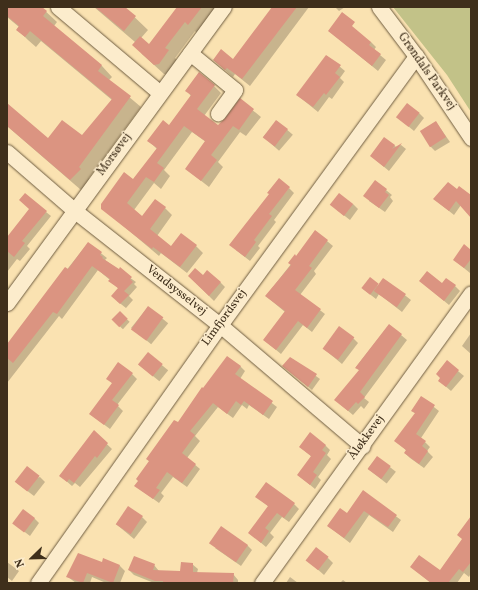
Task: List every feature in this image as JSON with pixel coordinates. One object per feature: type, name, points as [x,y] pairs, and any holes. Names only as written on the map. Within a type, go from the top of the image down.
[{"type":"street","points":[[58,7],[160,93]]},
{"type":"street","name":"Morsøvej","points":[[7,303],[76,211],[160,93],[224,7]]},
{"type":"street","name":"Grøndals Parkvej","points":[[379,7],[416,56],[471,138]]},
{"type":"street","points":[[190,53],[235,90],[218,113]]},
{"type":"street","name":"Limfjordsvej","points":[[38,583],[220,325],[416,56]]},
{"type":"street","name":"Vendsysselvej","points":[[7,152],[76,211],[220,325],[362,446]]},
{"type":"street","name":"Åløkkevej","points":[[262,583],[471,293]]},
{"type":"green space","points":[[393,7],[471,7],[471,112],[447,75]]},
{"type":"building","points":[[7,7],[42,7],[47,11],[43,16],[102,65],[98,71],[131,96],[79,167],[81,169],[70,180],[7,126],[7,103],[48,138],[62,120],[82,135],[112,99],[30,31],[25,37],[16,30],[19,26],[7,16]]},
{"type":"building","points":[[95,7],[125,7],[136,16],[124,31]]},
{"type":"building","points":[[177,7],[202,7],[188,25],[185,22],[165,48],[169,50],[159,64],[154,65],[132,45],[140,36],[149,44]]},
{"type":"building","points":[[272,7],[297,7],[242,79],[227,68],[225,70],[213,60],[221,49],[233,59]]},
{"type":"building","points":[[342,12],[355,22],[352,26],[371,42],[369,45],[381,54],[372,66],[328,31]]},
{"type":"building","points":[[326,55],[341,65],[335,73],[340,77],[326,95],[324,93],[313,107],[296,95]]},
{"type":"building","points":[[199,72],[215,85],[197,109],[218,125],[240,98],[254,109],[239,130],[233,126],[211,155],[217,160],[201,181],[185,169],[205,141],[184,126],[157,163],[164,168],[154,182],[146,177],[127,203],[142,216],[155,199],[166,207],[150,229],[171,246],[181,233],[197,245],[180,267],[153,247],[152,249],[101,209],[101,204],[124,172],[133,179],[157,148],[147,141],[163,120],[169,125],[191,95],[185,91]]},
{"type":"building","points":[[407,103],[420,113],[409,127],[396,117]]},
{"type":"building","points":[[276,120],[288,129],[275,147],[263,138]]},
{"type":"building","points":[[436,121],[446,137],[430,147],[420,131]]},
{"type":"building","points":[[384,137],[395,145],[392,149],[402,143],[384,167],[370,156]]},
{"type":"building","points":[[279,178],[290,187],[269,214],[272,216],[254,240],[256,242],[245,257],[229,245],[269,194],[267,193]]},
{"type":"building","points":[[375,180],[387,189],[385,192],[389,195],[379,208],[363,196]]},
{"type":"building","points":[[448,182],[457,189],[459,186],[471,195],[471,218],[456,201],[449,211],[433,199]]},
{"type":"building","points":[[25,193],[47,211],[22,241],[25,243],[14,257],[7,251],[7,237],[29,209],[19,200]]},
{"type":"building","points":[[339,193],[353,204],[344,216],[330,205]]},
{"type":"building","points":[[315,230],[328,240],[309,266],[312,268],[295,290],[321,309],[307,328],[298,321],[276,350],[263,340],[285,311],[265,296],[291,265],[288,263],[295,254],[296,256]]},
{"type":"building","points":[[88,242],[102,252],[100,255],[103,257],[102,258],[119,269],[120,267],[132,277],[130,279],[133,282],[124,291],[129,295],[120,304],[111,296],[118,288],[108,281],[110,279],[92,266],[57,314],[53,312],[13,363],[7,358],[7,344],[65,267],[68,269]]},
{"type":"building","points":[[464,244],[471,250],[471,259],[464,268],[453,260]]},
{"type":"building","points":[[195,268],[203,275],[207,270],[221,282],[209,296],[188,276]]},
{"type":"building","points":[[427,271],[442,283],[446,278],[456,285],[444,301],[419,281]]},
{"type":"building","points":[[370,277],[379,284],[370,295],[361,288]]},
{"type":"building","points":[[383,278],[406,294],[397,307],[374,291]]},
{"type":"building","points":[[148,306],[163,317],[146,341],[131,329]]},
{"type":"building","points":[[120,311],[128,319],[119,327],[112,319]]},
{"type":"building","points":[[389,324],[402,334],[360,392],[365,397],[358,404],[356,402],[348,411],[334,400],[359,370],[355,368]]},
{"type":"building","points":[[339,326],[354,337],[338,360],[323,349]]},
{"type":"building","points":[[148,352],[163,364],[153,376],[138,364]]},
{"type":"building","points":[[227,356],[241,366],[235,374],[273,401],[263,415],[244,401],[241,405],[236,401],[227,414],[213,403],[190,431],[195,435],[182,453],[196,464],[182,483],[167,472],[156,488],[160,490],[153,499],[134,486],[138,481],[136,479],[149,461],[146,459],[174,420],[178,422],[202,387],[203,388]]},
{"type":"building","points":[[290,357],[317,374],[308,387],[282,366]]},
{"type":"building","points":[[447,360],[459,370],[446,387],[438,381],[440,378],[436,374]]},
{"type":"building","points":[[118,362],[133,373],[112,400],[119,405],[104,425],[89,414],[112,383],[106,379]]},
{"type":"building","points":[[421,396],[435,405],[416,434],[426,441],[422,446],[428,451],[419,464],[404,453],[406,450],[394,441],[415,413],[411,411]]},
{"type":"building","points":[[94,430],[108,443],[97,458],[95,456],[74,483],[69,479],[67,482],[59,476]]},
{"type":"building","points":[[310,432],[326,445],[322,450],[326,453],[313,472],[317,475],[310,485],[297,475],[311,456],[299,447]]},
{"type":"building","points":[[377,456],[391,466],[381,479],[368,469]]},
{"type":"building","points":[[27,466],[40,476],[27,492],[15,482]]},
{"type":"building","points":[[266,482],[295,503],[284,518],[277,513],[265,528],[269,531],[261,543],[248,533],[268,506],[255,497]]},
{"type":"building","points":[[363,490],[397,515],[388,527],[364,511],[344,538],[327,526],[340,508],[347,513]]},
{"type":"building","points":[[128,506],[143,516],[131,534],[116,524]]},
{"type":"building","points":[[23,509],[35,518],[24,532],[12,523]]},
{"type":"building","points":[[471,516],[471,562],[463,572],[459,569],[448,583],[431,583],[410,567],[419,555],[440,570],[462,539],[457,535]]},
{"type":"building","points":[[221,526],[248,545],[236,562],[209,543]]},
{"type":"building","points":[[316,547],[329,557],[318,570],[306,560]]},
{"type":"building","points":[[78,553],[102,562],[103,558],[120,565],[113,583],[87,573],[83,583],[66,577]]},
{"type":"building","points":[[134,556],[155,564],[153,570],[180,571],[181,562],[193,563],[193,572],[234,573],[233,583],[163,583],[163,581],[155,581],[128,570]]}]
